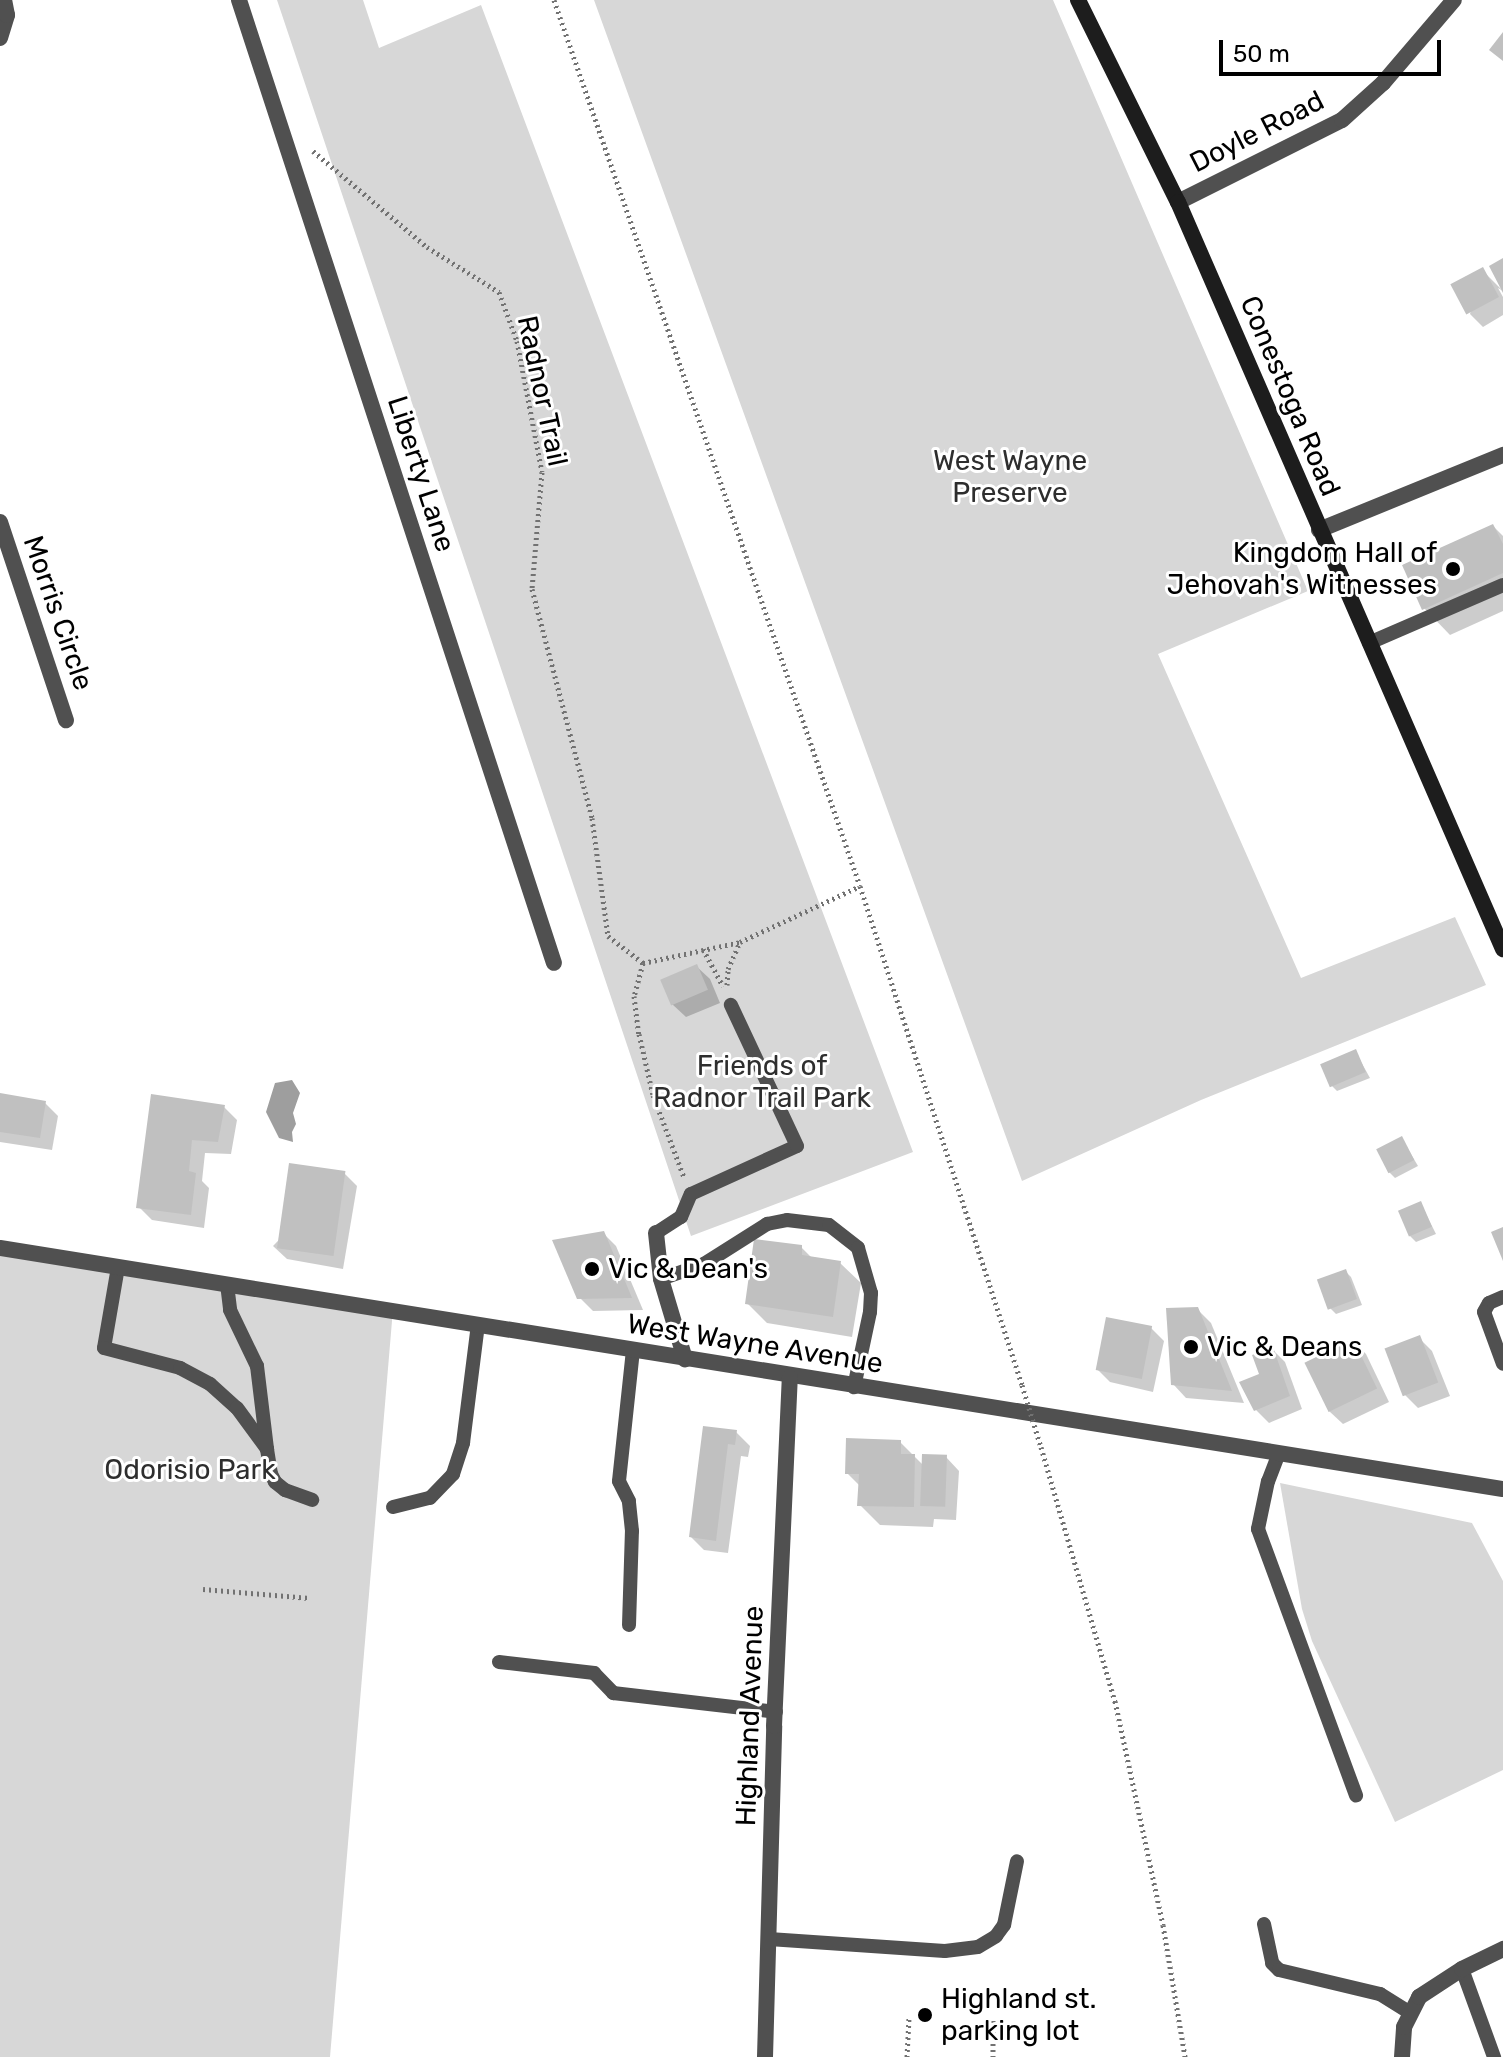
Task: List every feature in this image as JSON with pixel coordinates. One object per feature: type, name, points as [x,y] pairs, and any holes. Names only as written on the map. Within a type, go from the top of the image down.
[{"type":"main road","name":"Conestoga Road","points":[[1078,0],[1178,202],[1503,949]]},
{"type":"street","points":[[0,38],[7,15],[4,0]]},
{"type":"street","name":"Liberty Lane","points":[[239,0],[554,963]]},
{"type":"street","name":"Doyle Road","points":[[1178,202],[1342,120],[1383,83],[1454,0]]},
{"type":"street","points":[[1319,530],[1503,456]]},
{"type":"street","name":"Morris Circle","points":[[0,522],[66,720]]},
{"type":"street","points":[[656,1233],[661,1279],[685,1359]]},
{"type":"street","name":"West Wayne Avenue","points":[[0,1248],[1503,1489]]},
{"type":"street","name":"Highland Avenue","points":[[765,2057],[790,1377]]},
{"type":"street","points":[[1402,2057],[1404,2027],[1419,1997],[1462,1969],[1503,1949]]},
{"type":"lane","points":[[1369,643],[1503,585]]},
{"type":"lane","points":[[656,1233],[681,1217],[691,1194],[797,1146],[729,1000]]},
{"type":"lane","points":[[661,1279],[704,1264],[767,1224],[787,1220],[829,1225],[858,1248],[871,1293],[854,1387]]},
{"type":"lane","points":[[118,1267],[104,1348],[180,1368],[210,1384],[237,1408],[267,1449]]},
{"type":"lane","points":[[227,1284],[230,1310],[257,1366],[267,1449],[275,1482],[285,1490],[312,1500]]},
{"type":"lane","points":[[1503,1297],[1489,1303],[1484,1312],[1503,1364]]},
{"type":"lane","points":[[393,1507],[430,1498],[453,1474],[463,1443],[478,1325]]},
{"type":"lane","points":[[629,1625],[632,1531],[629,1501],[619,1481],[633,1351]]},
{"type":"lane","points":[[1279,1453],[1268,1481],[1258,1529],[1356,1796]]},
{"type":"lane","points":[[499,1662],[594,1673],[613,1693],[776,1712]]},
{"type":"lane","points":[[769,1939],[945,1951],[978,1947],[996,1936],[1004,1925],[1017,1861]]},
{"type":"lane","points":[[1264,1924],[1272,1963],[1279,1970],[1380,1994],[1409,2012]]},
{"type":"lane","points":[[1462,1969],[1494,2057]]},
{"type":"path","points":[[554,0],[860,886],[1022,1385],[1115,1701],[1163,1925],[1185,2057]]},
{"type":"path","name":"Radnor Trail","points":[[309,148],[427,247],[499,292],[517,341],[542,472],[532,589],[592,818],[608,936],[643,963]]},
{"type":"path","points":[[691,1194],[653,1095],[639,1034],[634,996],[643,963],[740,942],[860,886]]},
{"type":"path","points":[[729,1000],[728,969],[740,942]]},
{"type":"path","points":[[703,949],[729,1000]]},
{"type":"path","points":[[203,1589],[310,1598]]},
{"type":"path","points":[[907,2057],[909,2017]]},
{"type":"path","points":[[993,2020],[993,2057]]},
{"type":"green space","name":"Friends of Radnor Trail Park","points":[[277,0],[363,0],[379,48],[481,5],[913,1152],[691,1236]]},
{"type":"green space","name":"West Wayne Preserve","points":[[594,0],[1053,0],[1308,591],[1158,654],[1301,978],[1455,917],[1486,985],[1201,1100],[1022,1181]]},
{"type":"green space","name":"Odorisio Park","points":[[0,1248],[393,1309],[330,2057],[0,2057]]},
{"type":"green space","points":[[1280,1483],[1472,1523],[1503,1581],[1503,1770],[1395,1822],[1312,1641],[1302,1609]]},
{"type":"shaded area","points":[[292,1080],[300,1093],[293,1113],[296,1124],[292,1132],[293,1142],[279,1138],[266,1112],[275,1083]]},
{"type":"building","points":[[1503,32],[1503,61],[1489,50]]},
{"type":"building","points":[[1503,258],[1503,293],[1489,266]]},
{"type":"building","points":[[1483,267],[1499,297],[1466,314],[1450,284]]},
{"type":"building","name":"Kingdom Hall of Jehovah's Witnesses","points":[[1493,524],[1503,544],[1503,573],[1422,610],[1402,565]]},
{"type":"building","points":[[697,964],[708,990],[671,1005],[660,980]]},
{"type":"building","points":[[1356,1049],[1366,1072],[1330,1087],[1320,1064]]},
{"type":"building","points":[[0,1093],[46,1101],[40,1138],[0,1132]]},
{"type":"building","points":[[151,1094],[225,1105],[218,1142],[192,1140],[189,1171],[196,1173],[191,1215],[136,1208]]},
{"type":"building","points":[[1402,1136],[1414,1160],[1388,1173],[1376,1149]]},
{"type":"building","points":[[289,1163],[345,1171],[333,1256],[277,1248]]},
{"type":"building","points":[[1421,1201],[1432,1227],[1409,1237],[1398,1211]]},
{"type":"building","points":[[1503,1227],[1503,1261],[1491,1232]]},
{"type":"building","name":"Vic & Dean's","points":[[604,1231],[632,1298],[577,1299],[552,1240]]},
{"type":"building","points":[[754,1239],[802,1245],[802,1255],[841,1261],[833,1317],[745,1304]]},
{"type":"building","points":[[1346,1269],[1357,1299],[1328,1310],[1317,1280]]},
{"type":"building","name":"Vic & Deans","points":[[1198,1307],[1232,1391],[1171,1385],[1166,1308]]},
{"type":"building","points":[[1106,1317],[1152,1326],[1142,1379],[1096,1370]]},
{"type":"building","points":[[1420,1335],[1438,1383],[1403,1396],[1385,1349]]},
{"type":"building","points":[[1353,1339],[1377,1388],[1329,1412],[1304,1363]]},
{"type":"building","points":[[1273,1347],[1290,1396],[1254,1411],[1239,1382],[1259,1374],[1252,1355]]},
{"type":"building","points":[[703,1426],[737,1430],[735,1445],[728,1444],[716,1541],[689,1537]]},
{"type":"building","points":[[846,1438],[901,1440],[901,1454],[915,1454],[914,1507],[857,1506],[859,1474],[845,1474]]},
{"type":"building","points":[[922,1454],[947,1455],[945,1507],[920,1506]]},
{"type":"place","name":"Kingdom Hall of Jehovah's Witnesses","points":[[1453,569]]},
{"type":"place","name":"Vic & Dean's","points":[[592,1269]]},
{"type":"place","name":"Vic & Deans","points":[[1191,1347]]},
{"type":"place","name":"Highland st. parking lot","points":[[925,2015]]}]
